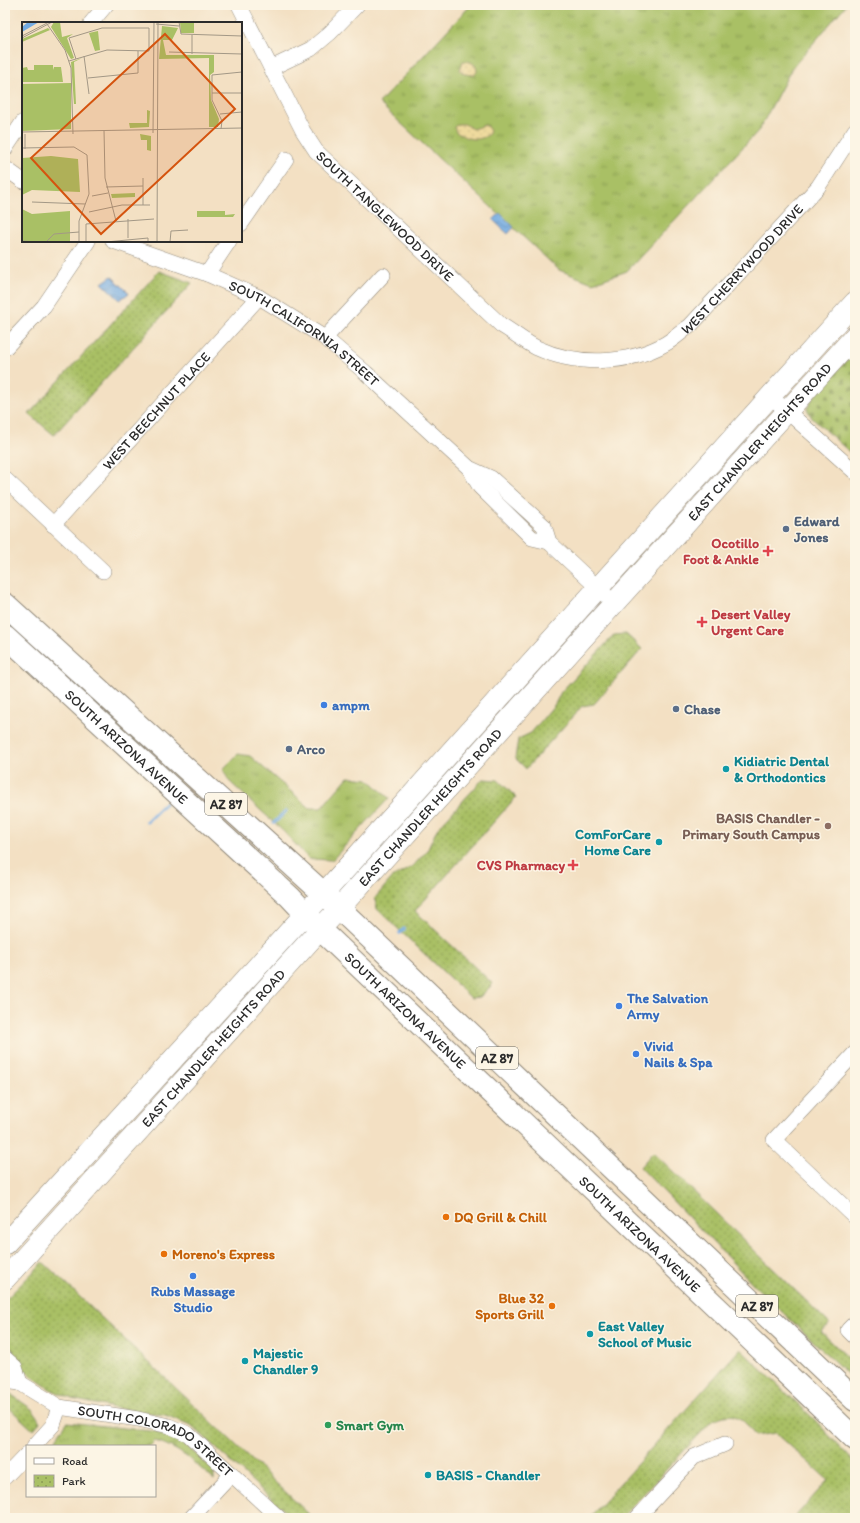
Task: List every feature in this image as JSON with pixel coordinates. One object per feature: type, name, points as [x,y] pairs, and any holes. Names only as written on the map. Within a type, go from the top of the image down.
[{"type":"main road","name":"EAST CHANDLER HEIGHTS ROAD","points":[[5,1244],[324,894],[855,302]]},
{"type":"main road","name":"EAST CHANDLER HEIGHTS ROAD","points":[[5,1279],[570,654],[855,336]]},
{"type":"main road","name":"SOUTH ARIZONA AVENUE","points":[[5,604],[324,894],[855,1400]]},
{"type":"main road","name":"SOUTH ARIZONA AVENUE","points":[[5,635],[306,913],[321,930],[855,1438]]},
{"type":"main road","points":[[553,639],[570,654]]},
{"type":"main road","points":[[55,680],[70,664]]},
{"type":"street","points":[[92,22],[106,5]]},
{"type":"street","name":"SOUTH TANGLEWOOD DRIVE","points":[[239,5],[303,131],[316,151],[501,325],[543,350],[561,357],[594,361]]},
{"type":"street","points":[[272,68],[312,49],[357,5]]},
{"type":"street","points":[[5,149],[22,124]]},
{"type":"street","name":"WEST CHERRYWOOD DRIVE","points":[[594,361],[636,355],[665,344],[690,326],[818,187],[855,130]]},
{"type":"street","points":[[242,223],[286,159]]},
{"type":"street","points":[[5,168],[22,180]]},
{"type":"street","points":[[5,348],[44,306],[87,242]]},
{"type":"street","name":"SOUTH CALIFORNIA STREET","points":[[116,242],[207,274],[259,297],[325,338],[366,373],[469,468],[480,487],[532,538],[549,542],[615,604]]},
{"type":"street","points":[[207,274],[228,242]]},
{"type":"street","points":[[325,338],[383,275]]},
{"type":"street","name":"WEST BEECHNUT PLACE","points":[[53,525],[259,297]]},
{"type":"street","points":[[770,396],[855,472]]},
{"type":"street","name":"SOUTH CALIFORNIA STREET","points":[[469,468],[491,478],[544,526],[549,542]]},
{"type":"street","points":[[5,479],[103,571]]},
{"type":"street","points":[[511,518],[522,506]]},
{"type":"street","points":[[855,1053],[774,1140],[855,1217]]},
{"type":"street","points":[[5,1358],[15,1367],[20,1383]]},
{"type":"street","name":"SOUTH COLORADO STREET","points":[[5,1381],[20,1383],[58,1407],[138,1419],[169,1426],[188,1434],[279,1518]]},
{"type":"street","points":[[35,1445],[53,1425],[58,1407]]},
{"type":"street","points":[[637,1518],[694,1457],[725,1444]]},
{"type":"street","points":[[5,1477],[26,1455]]},
{"type":"street","points":[[192,1518],[232,1474]]},
{"type":"green space","points":[[471,5],[846,5],[792,68],[759,130],[627,271],[593,283],[559,270],[379,103]]},
{"type":"green space","points":[[159,271],[192,283],[54,435],[29,414]]},
{"type":"green space","points":[[855,351],[855,457],[812,418],[807,409],[812,399]]},
{"type":"green space","points":[[626,634],[642,649],[594,704],[582,706],[526,769],[515,758],[518,739],[531,733],[555,704],[561,692],[614,635]]},
{"type":"green space","points":[[238,754],[250,756],[310,808],[321,808],[348,777],[368,779],[389,798],[332,860],[309,859],[283,831],[229,781],[223,769]]},
{"type":"green space","points":[[483,779],[498,780],[516,797],[415,911],[493,984],[480,997],[471,998],[377,909],[375,898],[392,878],[413,866],[427,851],[437,829]]},
{"type":"green space","points":[[653,1152],[829,1323],[821,1332],[855,1364],[855,1381],[760,1291],[640,1167]]},
{"type":"green space","points":[[43,1262],[313,1518],[292,1518],[191,1425],[165,1415],[115,1408],[72,1399],[50,1389],[30,1375],[5,1351],[5,1300]]},
{"type":"green space","points":[[740,1349],[813,1418],[855,1463],[855,1518],[794,1518],[828,1480],[776,1433],[755,1436],[751,1429],[742,1420],[732,1415],[719,1417],[712,1421],[621,1518],[589,1518]]},
{"type":"green space","points":[[5,1390],[33,1410],[40,1422],[33,1430],[5,1404]]},
{"type":"green space","points":[[67,1422],[160,1432],[182,1442],[214,1470],[214,1480],[172,1447],[155,1441],[151,1445],[62,1445],[56,1439]]},
{"type":"sand","points":[[463,61],[471,62],[475,65],[477,72],[474,75],[464,74],[460,70]]},
{"type":"sand","points":[[458,124],[465,124],[472,129],[486,125],[490,131],[488,135],[484,137],[472,139],[456,132],[454,127]]},
{"type":"water","points":[[500,213],[514,227],[508,234],[493,220]]},
{"type":"water","points":[[112,276],[129,293],[120,300],[102,283]]},
{"type":"waterway","points":[[147,821],[165,803]]},
{"type":"waterway","points":[[274,823],[286,811]]},
{"type":"waterway","points":[[400,933],[404,929]]},
{"type":"place","name":"Edward Jones","points":[[786,529]]},
{"type":"place","name":"Ocotillo Foot & Ankle","points":[[768,551]]},
{"type":"place","name":"Desert Valley Urgent Care","points":[[702,622]]},
{"type":"place","name":"ampm","points":[[324,705]]},
{"type":"place","name":"Chase","points":[[676,709]]},
{"type":"place","name":"Arco","points":[[289,749]]},
{"type":"place","name":"Kidiatric Dental & Orthodontics","points":[[726,769]]},
{"type":"place","name":"BASIS Chandler - Primary South Campus","points":[[828,826]]},
{"type":"place","name":"ComForCare Home Care","points":[[659,842]]},
{"type":"place","name":"CVS Pharmacy","points":[[573,865]]},
{"type":"place","name":"The Salvation Army","points":[[619,1006]]},
{"type":"place","name":"Vivid Nails & Spa","points":[[636,1054]]},
{"type":"place","name":"DQ Grill & Chill","points":[[446,1217]]},
{"type":"place","name":"Moreno's Express","points":[[164,1254]]},
{"type":"place","name":"Rubs Massage Studio","points":[[193,1276]]},
{"type":"place","name":"Blue 32 Sports Grill","points":[[552,1306]]},
{"type":"place","name":"East Valley School of Music","points":[[590,1334]]},
{"type":"place","name":"Majestic Chandler 9","points":[[245,1361]]},
{"type":"place","name":"Smart Gym","points":[[328,1425]]},
{"type":"place","name":"BASIS - Chandler","points":[[428,1475]]}]
